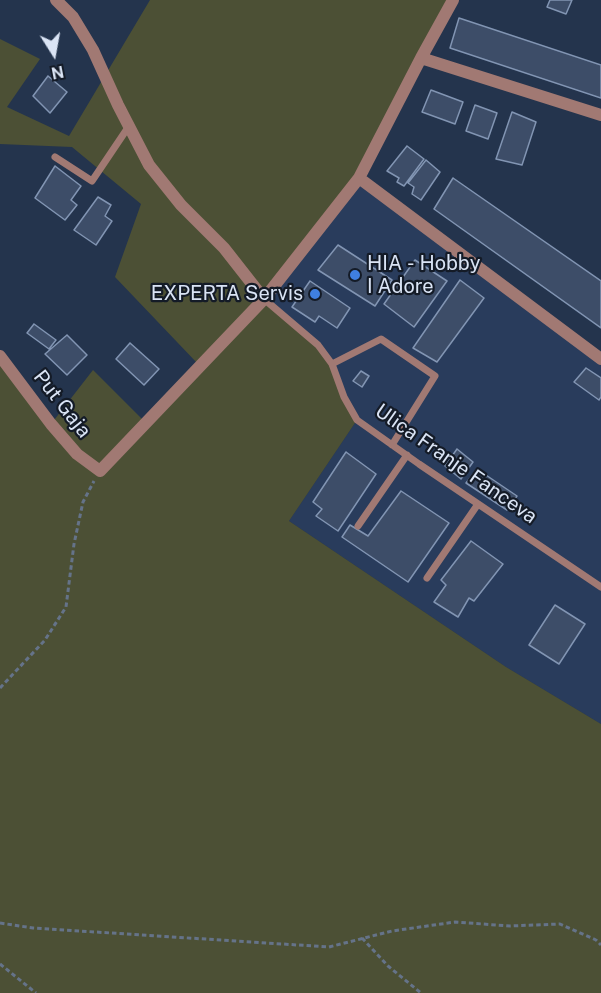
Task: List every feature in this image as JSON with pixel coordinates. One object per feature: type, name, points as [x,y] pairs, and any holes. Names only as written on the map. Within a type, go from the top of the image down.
[{"type":"street","points":[[56,0],[73,17],[93,50],[149,165],[181,205],[224,248],[264,299]]},
{"type":"street","points":[[100,471],[264,299],[359,178],[453,0]]},
{"type":"street","points":[[421,58],[601,115]]},
{"type":"street","points":[[359,178],[601,359]]},
{"type":"street","name":"Put Gaja","points":[[0,356],[76,454],[100,471]]},
{"type":"lane","points":[[55,157],[92,181],[129,126]]},
{"type":"lane","name":"Ulica Franje Fanceva","points":[[264,299],[318,345],[332,364],[344,397],[357,420],[601,587]]},
{"type":"lane","points":[[332,364],[381,339],[435,376],[392,445]]},
{"type":"lane","points":[[358,526],[407,455]]},
{"type":"lane","points":[[427,578],[478,504]]},
{"type":"path","points":[[0,688],[45,640],[66,607],[74,544],[83,502],[100,471]]},
{"type":"path","points":[[0,923],[33,928],[329,947],[392,931],[455,922],[510,926],[560,924],[597,940],[601,945]]},
{"type":"path","points":[[362,938],[388,966],[421,993]]},
{"type":"path","points":[[0,964],[36,993]]},
{"type":"shaded area","points":[[359,178],[601,360],[601,724],[506,667],[289,521],[357,420],[264,299]]},
{"type":"green space","points":[[150,0],[453,0],[359,178],[264,299],[318,345],[332,364],[357,420],[289,521],[506,667],[601,724],[601,993],[0,993],[0,356],[51,424],[93,370],[145,422],[198,364],[115,277],[141,204],[72,147],[0,144],[0,39],[40,59],[7,107],[69,136]]},
{"type":"building","points":[[550,0],[572,0],[566,14],[547,7]]},
{"type":"building","points":[[459,18],[601,65],[601,98],[450,48]]},
{"type":"building","points":[[48,76],[67,92],[50,113],[33,96]]},
{"type":"building","points":[[431,90],[463,102],[455,124],[422,112]]},
{"type":"building","points":[[475,105],[497,113],[488,139],[466,131]]},
{"type":"building","points":[[512,112],[536,122],[522,165],[496,159]]},
{"type":"building","points":[[407,146],[424,159],[404,186],[397,182],[399,178],[387,171]]},
{"type":"building","points":[[426,160],[440,172],[421,200],[412,194],[414,187],[408,183]]},
{"type":"building","points":[[55,166],[81,186],[71,200],[77,205],[65,220],[35,198]]},
{"type":"building","points":[[453,178],[601,281],[601,328],[434,209]]},
{"type":"building","points":[[98,197],[111,205],[105,216],[112,221],[96,245],[74,230]]},
{"type":"building","name":"HIA - Hobby I Adore","points":[[338,245],[392,280],[375,306],[318,270]]},
{"type":"building","points":[[415,260],[447,281],[414,327],[384,304]]},
{"type":"building","points":[[460,280],[484,298],[437,362],[413,348]]},
{"type":"building","name":"EXPERTA Servis","points":[[310,281],[350,308],[337,328],[319,316],[315,322],[292,307]]},
{"type":"building","points":[[34,324],[56,340],[49,349],[27,333]]},
{"type":"building","points":[[67,335],[87,355],[67,375],[45,354]]},
{"type":"building","points":[[130,343],[159,369],[144,385],[116,359]]},
{"type":"building","points":[[586,368],[601,378],[599,400],[574,382]]},
{"type":"building","points":[[361,371],[369,376],[362,387],[353,381]]},
{"type":"building","points":[[457,449],[473,462],[461,479],[445,466]]},
{"type":"building","points":[[346,452],[376,474],[338,531],[316,516],[322,509],[313,502]]},
{"type":"building","points":[[477,469],[517,496],[507,510],[466,483]]},
{"type":"building","points":[[401,491],[449,523],[408,582],[342,537],[350,525],[368,536]]},
{"type":"building","points":[[471,541],[503,564],[474,601],[469,598],[458,617],[434,602],[446,585],[441,580]]},
{"type":"building","points":[[555,605],[585,624],[559,664],[529,645]]},
{"type":"place","name":"HIA - Hobby I Adore","points":[[355,275]]},
{"type":"place","name":"EXPERTA Servis","points":[[315,294]]}]
